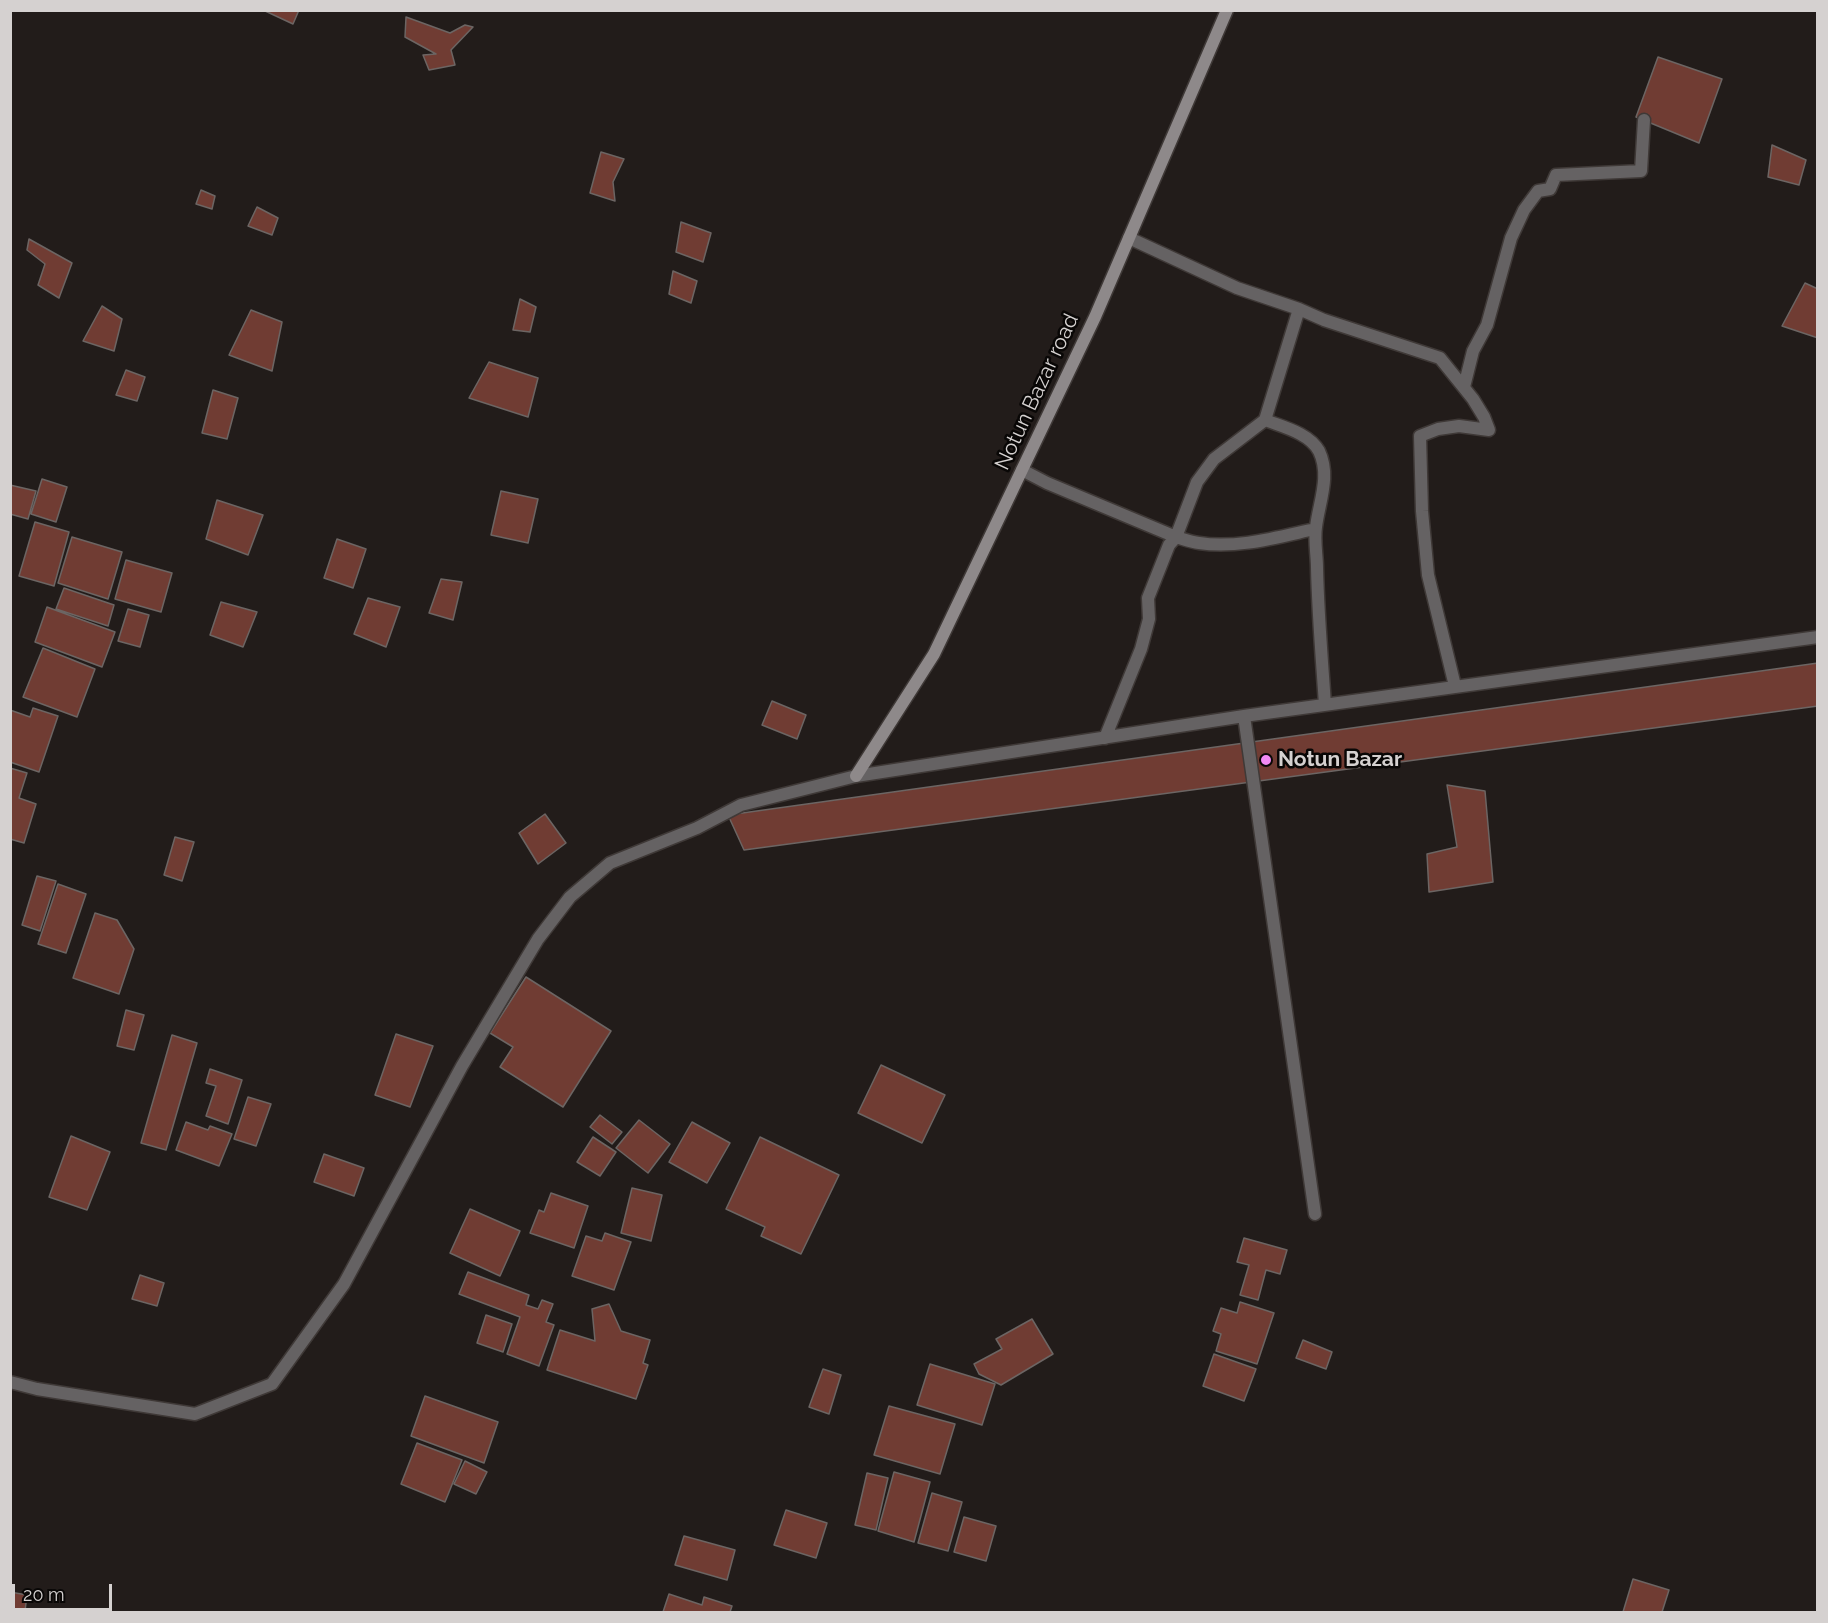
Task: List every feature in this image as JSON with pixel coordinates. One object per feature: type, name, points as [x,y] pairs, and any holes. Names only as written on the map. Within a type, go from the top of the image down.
[{"type":"street","name":"Notun Bazar road","points":[[856,776],[934,654],[1095,316],[1227,10]]},
{"type":"street","points":[[1464,387],[1473,351],[1487,325],[1511,238],[1524,210],[1538,191],[1550,189],[1556,175],[1641,171],[1644,120]]},
{"type":"street","points":[[1129,238],[1237,288],[1324,320],[1440,358],[1464,387],[1484,417],[1489,430],[1459,426],[1438,429],[1420,436],[1422,511],[1428,576],[1455,687]]},
{"type":"street","points":[[1105,738],[1142,649],[1149,619],[1148,598],[1170,545],[1176,537],[1197,482],[1214,459],[1265,420],[1299,309]]},
{"type":"street","points":[[1265,420],[1294,431],[1311,441],[1319,452],[1324,481],[1316,528],[1318,609],[1325,705]]},
{"type":"street","points":[[1022,470],[1047,483],[1176,537],[1198,543],[1224,544],[1252,541],[1316,528]]},
{"type":"street","points":[[10,1382],[36,1389],[195,1414],[272,1384],[344,1284],[462,1066],[538,939],[570,897],[610,863],[697,828],[741,805],[856,776],[1244,716],[1818,637]]},
{"type":"street","points":[[1244,716],[1315,1214]]},
{"type":"building","points":[[263,10],[299,10],[293,24]]},
{"type":"building","points":[[406,17],[450,33],[465,25],[473,27],[451,50],[455,65],[429,70],[423,55],[436,54],[405,37]]},
{"type":"building","points":[[1658,57],[1722,79],[1699,143],[1636,117]]},
{"type":"building","points":[[1772,145],[1806,160],[1799,185],[1768,177]]},
{"type":"building","points":[[601,152],[624,159],[613,182],[615,201],[590,193]]},
{"type":"building","points":[[201,190],[215,196],[212,209],[196,204]]},
{"type":"building","points":[[257,207],[278,218],[272,235],[248,226]]},
{"type":"building","points":[[681,222],[711,233],[703,262],[676,252]]},
{"type":"building","points":[[29,239],[72,263],[59,298],[38,285],[45,264],[27,250]]},
{"type":"building","points":[[673,271],[697,281],[691,303],[669,294]]},
{"type":"building","points":[[1805,283],[1818,289],[1818,338],[1782,326]]},
{"type":"building","points":[[520,299],[536,307],[530,332],[513,330]]},
{"type":"building","points":[[102,306],[122,319],[114,351],[83,341]]},
{"type":"building","points":[[251,310],[282,322],[272,371],[229,355]]},
{"type":"building","points":[[489,362],[538,378],[528,417],[469,398]]},
{"type":"building","points":[[126,370],[145,377],[137,401],[116,395]]},
{"type":"building","points":[[213,390],[238,398],[227,439],[202,433]]},
{"type":"building","points":[[42,479],[67,487],[56,522],[31,514]]},
{"type":"building","points":[[10,485],[36,491],[28,519],[10,514]]},
{"type":"building","points":[[501,491],[538,499],[528,543],[491,535]]},
{"type":"building","points":[[217,500],[263,515],[248,555],[206,539]]},
{"type":"building","points":[[35,522],[69,532],[54,586],[19,576]]},
{"type":"building","points":[[72,537],[122,552],[108,599],[58,583]]},
{"type":"building","points":[[337,539],[366,549],[353,588],[324,578]]},
{"type":"building","points":[[126,560],[172,573],[161,612],[115,599]]},
{"type":"building","points":[[441,579],[462,582],[453,620],[429,613]]},
{"type":"building","points":[[64,588],[114,605],[108,626],[56,609]]},
{"type":"building","points":[[368,598],[400,607],[386,647],[354,634]]},
{"type":"building","points":[[221,602],[257,612],[243,647],[210,635]]},
{"type":"building","points":[[47,607],[115,632],[102,667],[35,642]]},
{"type":"building","points":[[128,609],[149,615],[140,647],[118,641]]},
{"type":"building","points":[[43,648],[95,669],[77,717],[23,697]]},
{"type":"building","name":"Notun Bazar","points":[[1818,663],[1818,706],[744,850],[728,815]]},
{"type":"building","points":[[772,701],[806,715],[797,739],[762,725]]},
{"type":"building","points":[[33,708],[58,716],[39,772],[10,762],[10,710],[30,717]]},
{"type":"building","points":[[10,768],[27,773],[19,798],[36,804],[24,843],[10,839]]},
{"type":"building","points":[[1447,785],[1485,791],[1493,882],[1429,892],[1427,854],[1457,847]]},
{"type":"building","points":[[545,814],[566,843],[538,864],[519,833]]},
{"type":"building","points":[[175,837],[194,842],[182,881],[164,875]]},
{"type":"building","points":[[37,876],[56,881],[40,931],[22,925]]},
{"type":"building","points":[[58,884],[86,894],[66,953],[38,944]]},
{"type":"building","points":[[95,913],[117,920],[134,949],[119,994],[73,978]]},
{"type":"building","points":[[526,977],[611,1031],[563,1107],[500,1067],[513,1047],[490,1033]]},
{"type":"building","points":[[126,1010],[144,1015],[134,1050],[117,1046]]},
{"type":"building","points":[[396,1034],[433,1046],[410,1107],[375,1095]]},
{"type":"building","points":[[172,1035],[197,1043],[166,1150],[141,1143]]},
{"type":"building","points":[[881,1065],[945,1095],[922,1143],[858,1113]]},
{"type":"building","points":[[210,1069],[242,1080],[228,1124],[206,1116],[216,1086],[206,1083]]},
{"type":"building","points":[[248,1097],[271,1104],[256,1146],[234,1139]]},
{"type":"building","points":[[600,1115],[622,1132],[612,1144],[590,1127]]},
{"type":"building","points":[[639,1120],[670,1144],[648,1173],[616,1148]]},
{"type":"building","points":[[186,1122],[208,1130],[210,1126],[232,1134],[219,1166],[176,1150]]},
{"type":"building","points":[[692,1122],[730,1143],[707,1183],[669,1162]]},
{"type":"building","points":[[71,1136],[110,1152],[87,1210],[49,1197]]},
{"type":"building","points":[[593,1137],[616,1152],[600,1176],[577,1162]]},
{"type":"building","points":[[760,1137],[839,1175],[801,1254],[761,1236],[765,1227],[726,1209]]},
{"type":"building","points":[[324,1154],[364,1168],[354,1196],[314,1182]]},
{"type":"building","points":[[632,1188],[662,1195],[651,1241],[621,1233]]},
{"type":"building","points":[[551,1193],[588,1206],[574,1248],[530,1233],[539,1210],[544,1212]]},
{"type":"building","points":[[470,1209],[520,1231],[500,1276],[450,1253]]},
{"type":"building","points":[[605,1233],[631,1242],[614,1290],[572,1276],[586,1236],[602,1241]]},
{"type":"building","points":[[1244,1238],[1287,1250],[1280,1274],[1266,1270],[1258,1300],[1240,1295],[1249,1265],[1237,1262]]},
{"type":"building","points":[[468,1272],[529,1295],[526,1305],[538,1309],[542,1300],[553,1304],[546,1322],[554,1325],[539,1366],[507,1354],[520,1317],[459,1294]]},
{"type":"building","points":[[140,1275],[164,1283],[157,1306],[132,1299]]},
{"type":"building","points":[[1240,1302],[1274,1313],[1257,1364],[1216,1351],[1221,1334],[1213,1331],[1221,1308],[1237,1313]]},
{"type":"building","points":[[609,1304],[621,1331],[650,1340],[643,1363],[648,1365],[636,1399],[547,1370],[560,1330],[595,1341],[592,1309]]},
{"type":"building","points":[[486,1315],[512,1324],[503,1352],[477,1343]]},
{"type":"building","points":[[1032,1319],[1053,1354],[1001,1385],[979,1374],[974,1364],[1002,1349],[996,1339]]},
{"type":"building","points":[[1303,1340],[1332,1352],[1326,1369],[1296,1358]]},
{"type":"building","points":[[1214,1354],[1256,1369],[1244,1401],[1203,1386]]},
{"type":"building","points":[[930,1364],[995,1384],[982,1425],[917,1405]]},
{"type":"building","points":[[823,1369],[841,1375],[829,1414],[809,1407]]},
{"type":"building","points":[[425,1396],[498,1422],[484,1463],[411,1436]]},
{"type":"building","points":[[889,1406],[955,1424],[940,1474],[874,1455]]},
{"type":"building","points":[[417,1443],[462,1460],[445,1502],[401,1484]]},
{"type":"building","points":[[465,1461],[487,1472],[476,1494],[454,1484]]},
{"type":"building","points":[[894,1472],[930,1482],[914,1542],[878,1531]]},
{"type":"building","points":[[867,1473],[888,1478],[876,1530],[855,1525]]},
{"type":"building","points":[[932,1493],[962,1502],[948,1551],[918,1543]]},
{"type":"building","points":[[786,1510],[827,1523],[816,1558],[774,1545]]},
{"type":"building","points":[[964,1517],[996,1526],[986,1561],[954,1552]]},
{"type":"building","points":[[684,1536],[735,1550],[727,1580],[675,1565]]},
{"type":"building","points":[[1633,1579],[1669,1590],[1662,1612],[1623,1612]]},
{"type":"building","points":[[10,1592],[27,1595],[25,1611],[29,1612],[10,1612]]},
{"type":"building","points":[[669,1594],[702,1605],[704,1597],[732,1606],[730,1612],[663,1612]]},
{"type":"place","name":"Notun Bazar","points":[[1266,760]]}]
